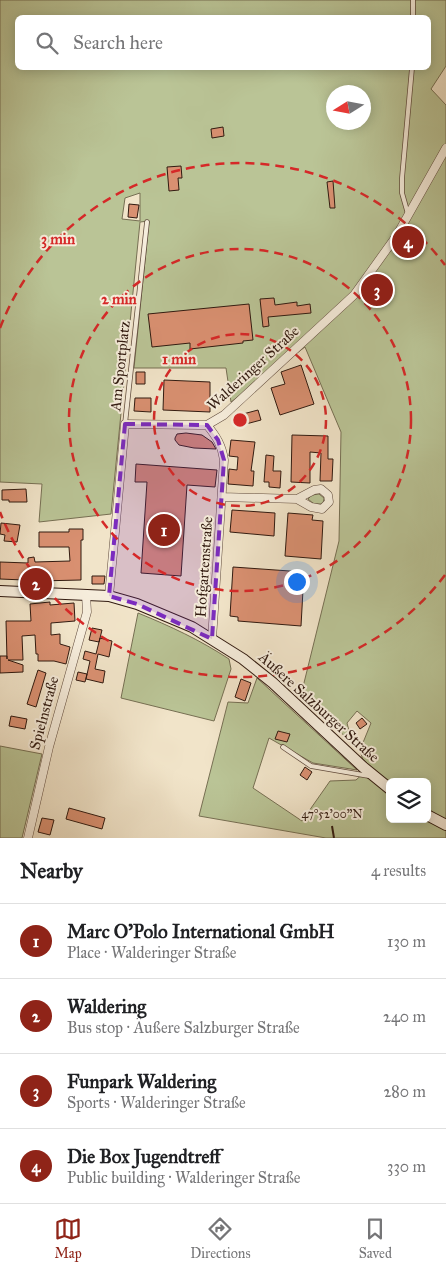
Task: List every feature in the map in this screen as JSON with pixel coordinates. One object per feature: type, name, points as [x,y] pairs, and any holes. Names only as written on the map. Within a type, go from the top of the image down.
[{"type":"main road","name":"Äußere Salzburger Straße","points":[[0,591],[109,596],[137,604],[192,627],[243,659],[273,683],[386,786]]},
{"type":"main road","points":[[431,817],[446,825]]},
{"type":"street","name":"Walderinger Straße","points":[[126,424],[207,424],[224,415],[354,295],[397,235],[446,148]]},
{"type":"street","points":[[109,596],[126,424]]},
{"type":"street","name":"Hofgartenstraße","points":[[207,424],[222,448],[224,460],[212,639]]},
{"type":"street","name":"Hofgartenstraße","points":[[222,497],[297,499]]},
{"type":"street","name":"Spielnstraße","points":[[28,838],[49,747],[87,612],[86,595]]},
{"type":"lane","points":[[413,0],[413,15]]},
{"type":"lane","points":[[408,214],[402,193],[402,178],[412,70]]},
{"type":"lane","name":"Am Sportplatz","points":[[126,424],[147,222]]},
{"type":"lane","points":[[283,747],[311,766],[376,777]]},
{"type":"highlighted area","points":[[125,424],[207,425],[218,440],[224,460],[212,639],[137,604],[109,596]]},
{"type":"green space","points":[[0,0],[446,0],[446,66],[431,89],[446,105],[446,838],[326,838],[199,816],[228,702],[248,703],[257,678],[357,770],[313,763],[269,738],[253,788],[302,821],[330,781],[356,780],[366,771],[360,750],[371,723],[357,711],[347,723],[352,743],[301,695],[339,541],[341,432],[305,347],[231,402],[226,368],[134,368],[149,221],[140,222],[111,514],[39,522],[42,484],[0,482]],"holes":[[[140,193],[140,221],[122,219],[125,198]]]},
{"type":"green space","points":[[319,494],[324,498],[323,504],[314,504],[308,499],[312,495]]},
{"type":"green space","points":[[138,613],[185,634],[229,659],[231,669],[214,721],[121,698]]},
{"type":"green space","points":[[0,746],[42,754],[22,838],[0,838]]},
{"type":"building","points":[[223,127],[224,136],[212,138],[211,129]]},
{"type":"building","points":[[181,166],[182,178],[178,178],[179,190],[169,191],[167,167]]},
{"type":"building","points":[[333,181],[335,208],[330,208],[327,182]]},
{"type":"building","points":[[129,204],[139,205],[137,218],[128,217]]},
{"type":"building","points":[[414,236],[416,243],[403,248],[400,242]]},
{"type":"building","points":[[274,298],[275,305],[297,302],[297,306],[310,304],[311,313],[268,317],[269,326],[263,327],[260,299]]},
{"type":"building","points":[[249,304],[253,340],[243,341],[243,343],[190,349],[190,343],[152,347],[148,314]]},
{"type":"building","points":[[301,365],[314,404],[280,415],[271,388],[285,384],[281,372]]},
{"type":"building","points":[[136,372],[145,372],[145,384],[136,384]]},
{"type":"building","points":[[164,380],[210,382],[210,412],[163,410]]},
{"type":"building","points":[[135,398],[151,398],[151,412],[134,411]]},
{"type":"building","points":[[258,410],[261,420],[246,424],[243,414]]},
{"type":"building","points":[[177,434],[202,435],[212,442],[216,449],[179,445],[175,440]]},
{"type":"building","points":[[292,435],[328,436],[328,459],[333,459],[332,481],[320,481],[321,453],[310,452],[310,483],[291,482]]},
{"type":"building","points":[[231,440],[255,442],[251,471],[254,471],[253,486],[228,484],[229,469],[237,470],[238,457],[229,456]]},
{"type":"building","points":[[266,455],[274,456],[273,471],[281,471],[280,488],[269,487],[269,482],[264,482]]},
{"type":"building","points":[[136,464],[217,470],[215,487],[187,485],[181,576],[141,573],[147,482],[135,482]]},
{"type":"building","points":[[26,489],[27,502],[2,500],[2,490]]},
{"type":"building","points":[[232,510],[275,513],[274,536],[230,532]]},
{"type":"building","points":[[288,513],[313,515],[312,520],[323,521],[321,559],[285,556]]},
{"type":"building","points":[[1,523],[20,525],[17,542],[4,541],[5,535],[0,534]]},
{"type":"building","points":[[69,529],[83,529],[83,540],[81,540],[81,580],[38,581],[38,574],[24,576],[24,580],[0,579],[0,562],[28,563],[28,558],[34,557],[35,562],[70,561],[69,547],[39,547],[39,532],[69,532]]},
{"type":"building","points":[[233,567],[304,572],[301,626],[238,621],[238,617],[230,616]]},
{"type":"building","points":[[92,576],[105,576],[104,584],[92,584]]},
{"type":"building","points":[[50,602],[50,605],[74,603],[75,621],[51,623],[51,635],[60,634],[60,644],[70,647],[66,664],[54,661],[38,661],[35,635],[22,636],[23,660],[8,660],[23,665],[23,672],[0,673],[0,656],[7,656],[6,621],[31,621],[30,604]]},
{"type":"building","points":[[92,628],[102,630],[99,642],[89,640]]},
{"type":"building","points":[[100,638],[112,641],[109,657],[98,654],[95,669],[105,671],[103,683],[86,679],[90,661],[83,659],[85,651],[96,654]]},
{"type":"building","points":[[38,670],[46,673],[36,707],[27,704]]},
{"type":"building","points":[[78,672],[87,674],[85,682],[76,680]]},
{"type":"building","points":[[241,679],[251,683],[245,701],[235,697]]},
{"type":"building","points":[[11,716],[27,719],[25,729],[9,726]]},
{"type":"building","points":[[362,718],[367,724],[360,729],[356,723]]},
{"type":"building","points":[[278,731],[290,734],[287,742],[275,739]]},
{"type":"building","points":[[305,767],[312,772],[307,780],[300,775]]},
{"type":"building","points":[[69,808],[105,818],[102,829],[66,819]]},
{"type":"building","points":[[42,818],[54,820],[50,835],[38,832]]},
{"type":"place","name":"Die Box Jugendtreff","points":[[408,242]]},
{"type":"place","name":"Funpark Waldering","points":[[377,290]]},
{"type":"place","name":"Marc O'Polo International GmbH","points":[[164,530]]},
{"type":"place","name":"Waldering","points":[[36,584]]}]
